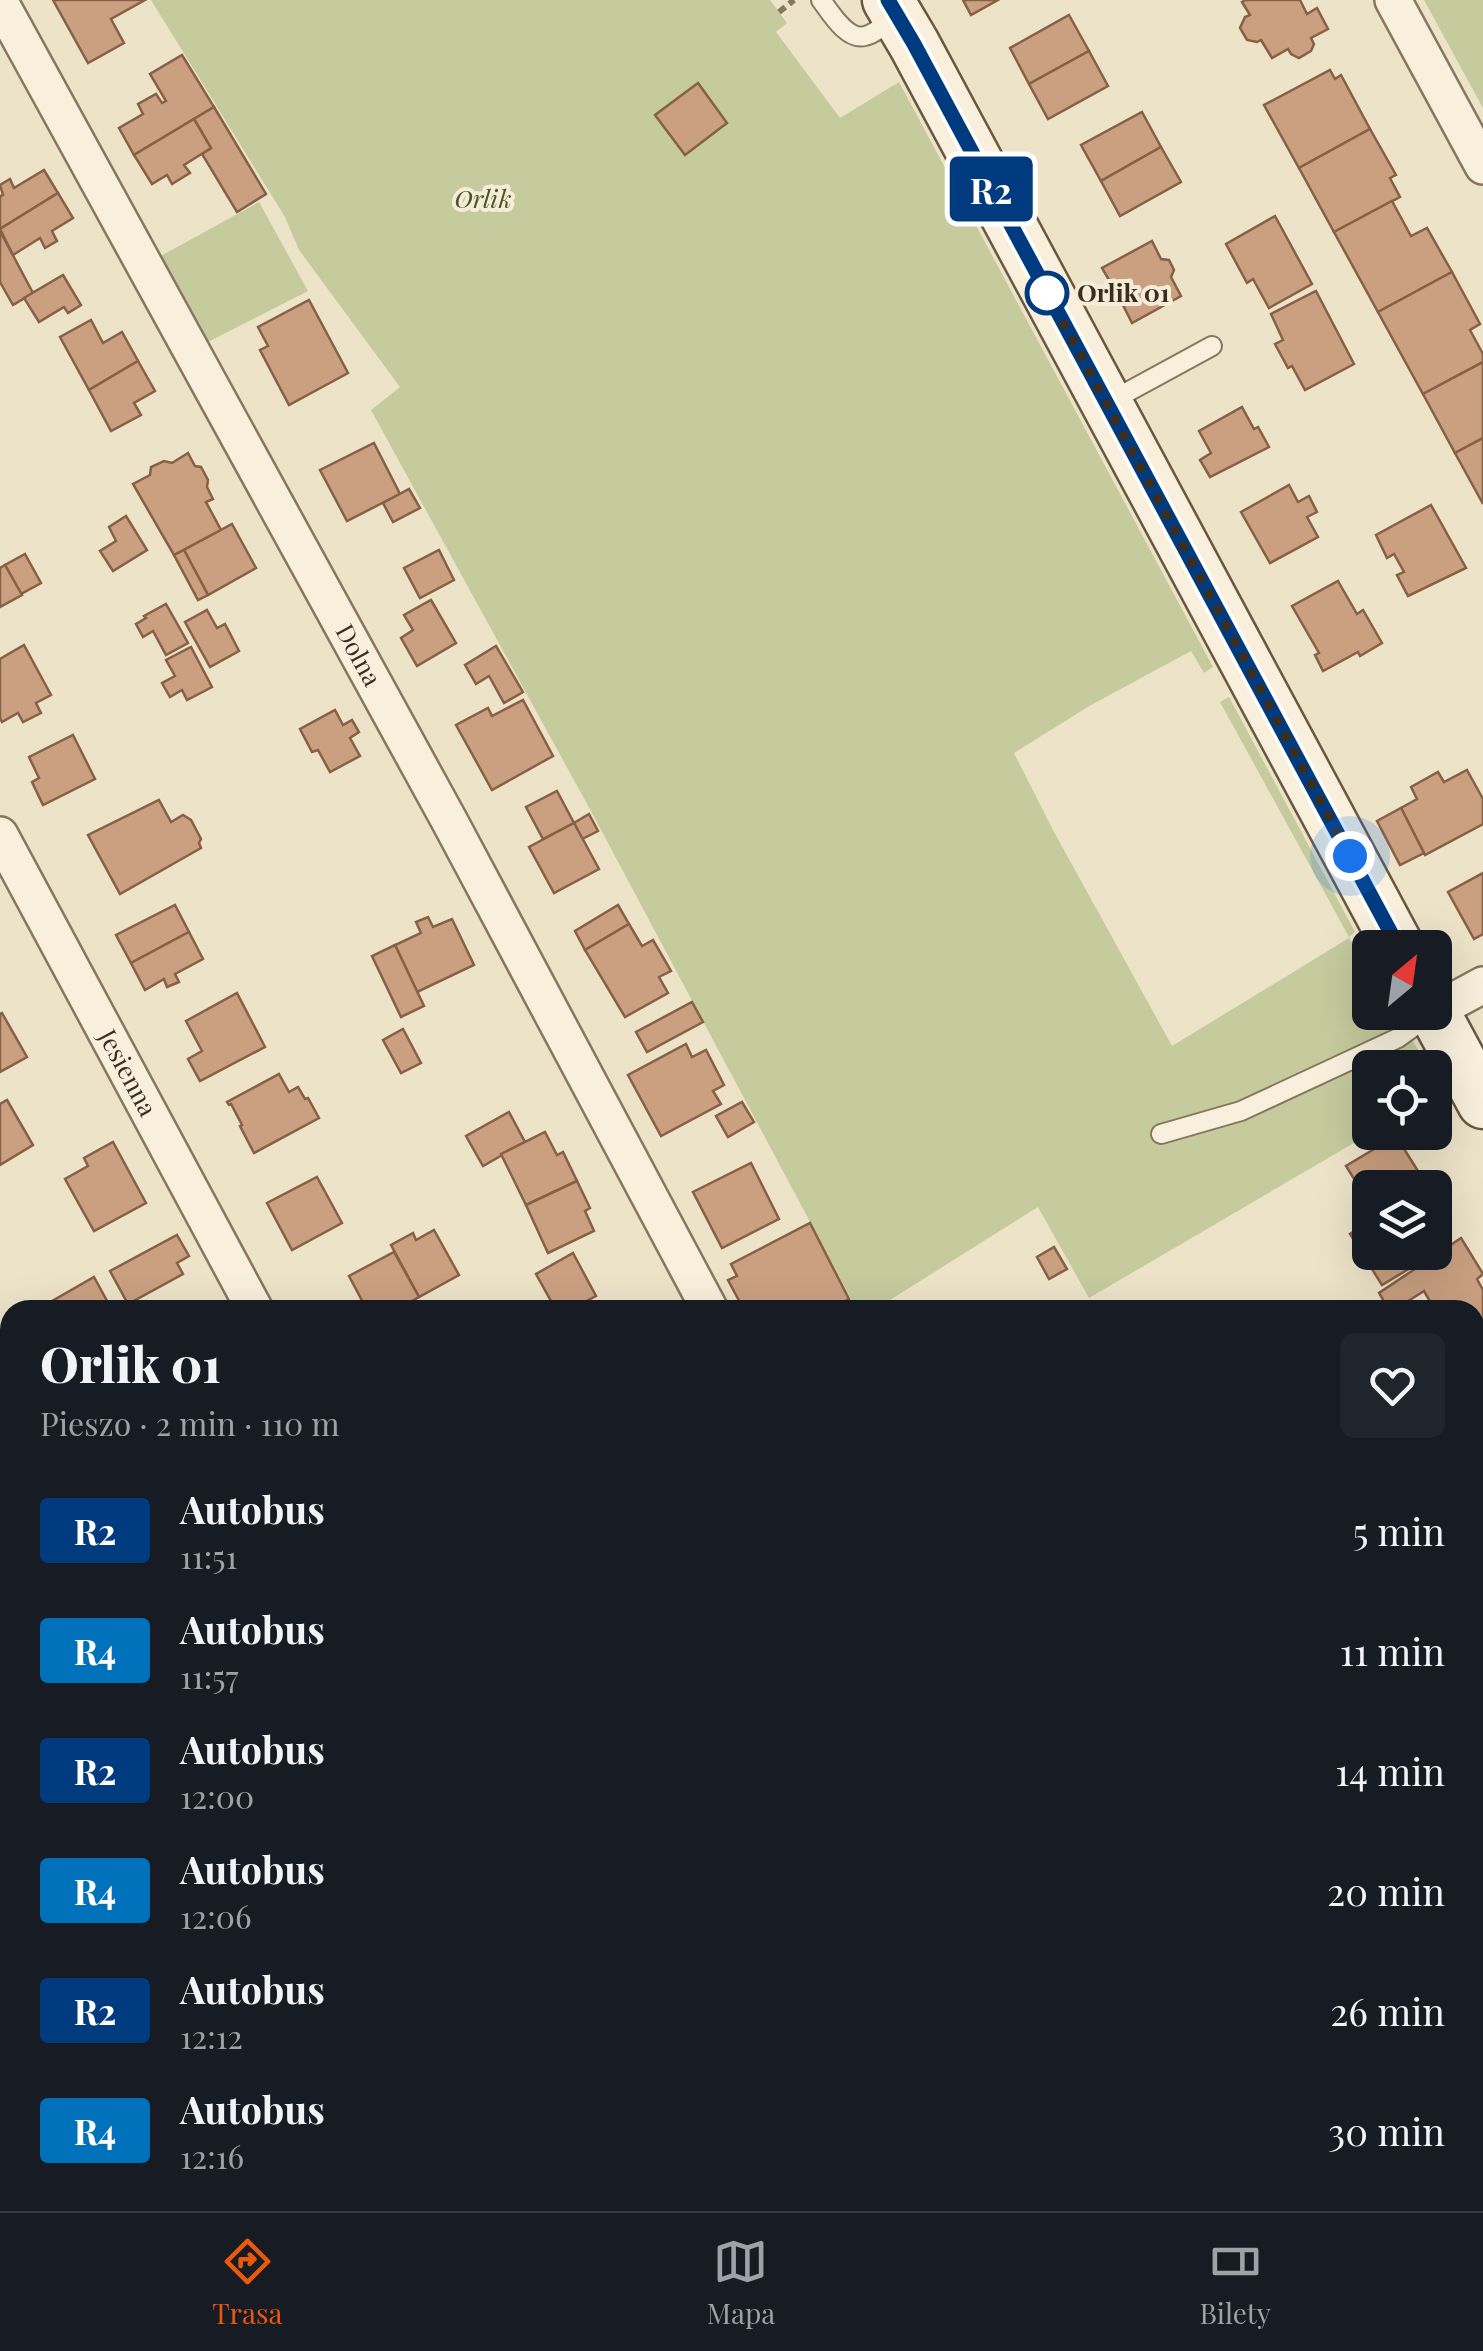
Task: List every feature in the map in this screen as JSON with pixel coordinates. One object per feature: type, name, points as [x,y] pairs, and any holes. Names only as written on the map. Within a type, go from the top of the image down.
[{"type":"street","points":[[1393,0],[1483,166]]},
{"type":"street","name":"Dolna","points":[[0,2],[450,822],[705,1300]]},
{"type":"street","points":[[893,7],[1389,930]]},
{"type":"street","name":"Jesienna","points":[[0,834],[250,1300]]},
{"type":"street","points":[[1452,1002],[1483,985]]},
{"type":"street","points":[[1444,1030],[1483,1103]]},
{"type":"lane","points":[[821,0],[839,23],[860,37],[867,36],[893,7]]},
{"type":"lane","points":[[1106,403],[1212,346]]},
{"type":"lane","points":[[1161,1134],[1241,1111],[1409,1030]]},
{"type":"path","points":[[779,12],[794,0]]},
{"type":"green space","name":"Orlik","points":[[151,0],[770,0],[787,23],[776,32],[840,118],[899,82],[1213,667],[1204,673],[1191,651],[1091,705],[1014,753],[1172,1046],[1349,938],[1352,1030],[1406,1030],[1418,1050],[1352,1050],[1352,1144],[1089,1298],[1038,1207],[890,1300],[852,1300],[371,410],[400,387],[299,250],[285,217]]},
{"type":"green space","points":[[1424,0],[1483,0],[1483,108]]},
{"type":"green space","points":[[259,202],[308,291],[206,343],[159,257]]},
{"type":"green space","points":[[1229,697],[1354,930],[1349,937],[1220,702]]},
{"type":"building","points":[[53,0],[145,0],[111,19],[124,43],[88,63]]},
{"type":"building","points":[[963,0],[998,0],[971,15]]},
{"type":"building","points":[[1300,0],[1307,14],[1317,8],[1328,29],[1311,38],[1311,51],[1299,58],[1288,49],[1272,58],[1261,40],[1247,40],[1240,28],[1250,15],[1242,2]]},
{"type":"building","points":[[1069,15],[1089,51],[1029,84],[1010,48]]},
{"type":"building","points":[[1089,51],[1108,86],[1048,119],[1029,84]]},
{"type":"building","points":[[182,55],[214,107],[134,155],[119,128],[143,114],[138,104],[156,94],[162,103],[166,101],[150,74]]},
{"type":"building","points":[[1330,70],[1335,79],[1341,75],[1370,129],[1299,168],[1264,105]]},
{"type":"building","points":[[698,83],[727,123],[685,155],[655,115]]},
{"type":"building","points":[[214,107],[266,194],[237,212],[202,154],[211,148],[194,119]]},
{"type":"building","points":[[1142,112],[1161,147],[1101,181],[1081,145]]},
{"type":"building","points":[[194,119],[211,148],[184,165],[190,173],[172,184],[167,175],[152,184],[134,155]]},
{"type":"building","points":[[1370,129],[1396,175],[1390,178],[1400,197],[1334,232],[1299,168]]},
{"type":"building","points":[[1161,147],[1181,182],[1120,216],[1101,181]]},
{"type":"building","points":[[44,170],[58,193],[0,229],[0,185],[10,179],[14,188]]},
{"type":"building","points":[[58,193],[73,218],[52,231],[57,241],[45,248],[40,238],[13,255],[0,229]]},
{"type":"building","points":[[1392,201],[1411,236],[1427,228],[1452,272],[1378,312],[1334,232]]},
{"type":"building","points":[[1275,216],[1312,284],[1269,308],[1253,279],[1247,283],[1226,244]]},
{"type":"building","points":[[0,231],[33,293],[13,305],[0,282]]},
{"type":"building","points":[[1152,241],[1161,259],[1169,260],[1174,270],[1171,277],[1181,296],[1132,323],[1122,303],[1124,295],[1113,287],[1102,268]]},
{"type":"building","points":[[1452,272],[1480,324],[1470,330],[1483,354],[1483,362],[1423,394],[1378,312]]},
{"type":"building","points":[[63,275],[81,305],[68,313],[64,307],[39,322],[24,298]]},
{"type":"building","points":[[1316,291],[1354,364],[1305,390],[1275,344],[1283,340],[1271,314]]},
{"type":"building","points":[[309,300],[348,373],[289,405],[260,350],[268,346],[258,327]]},
{"type":"building","points":[[91,320],[103,343],[122,332],[138,361],[89,390],[60,337]]},
{"type":"building","points":[[138,361],[155,391],[134,403],[141,415],[111,431],[89,390]]},
{"type":"building","points":[[1483,362],[1483,438],[1455,453],[1423,394]]},
{"type":"building","points":[[1242,407],[1269,447],[1210,477],[1200,460],[1211,453],[1199,431]]},
{"type":"building","points":[[1483,438],[1483,504],[1455,453]]},
{"type":"building","points":[[374,443],[400,494],[347,521],[320,470]]},
{"type":"building","points":[[188,453],[208,480],[213,499],[206,502],[221,530],[174,555],[133,484],[150,475],[151,467],[164,461],[172,463]]},
{"type":"building","points":[[1289,485],[1298,502],[1309,496],[1317,512],[1307,517],[1318,537],[1270,563],[1241,512]]},
{"type":"building","points":[[409,489],[420,508],[393,522],[383,503]]},
{"type":"building","points":[[1431,505],[1466,568],[1408,596],[1397,575],[1404,572],[1394,554],[1387,558],[1376,535]]},
{"type":"building","points":[[126,516],[147,550],[113,571],[100,551],[116,541],[109,527]]},
{"type":"building","points":[[232,524],[256,568],[208,595],[184,550]]},
{"type":"building","points":[[184,550],[208,595],[198,600],[174,555]]},
{"type":"building","points":[[439,550],[454,580],[420,598],[404,568]]},
{"type":"building","points":[[25,554],[41,583],[21,594],[5,565]]},
{"type":"building","points":[[5,565],[22,595],[0,607],[0,568]]},
{"type":"building","points":[[1338,581],[1357,614],[1363,610],[1382,643],[1323,671],[1315,655],[1319,653],[1292,606]]},
{"type":"building","points":[[431,600],[456,643],[417,666],[401,638],[413,630],[404,615]]},
{"type":"building","points":[[166,604],[188,643],[166,655],[153,631],[143,637],[136,624]]},
{"type":"building","points":[[207,610],[217,628],[225,624],[239,651],[210,667],[185,622]]},
{"type":"building","points":[[24,645],[51,695],[36,703],[41,713],[23,722],[18,713],[2,722],[0,659]]},
{"type":"building","points":[[496,646],[523,692],[504,703],[489,676],[476,684],[465,665]]},
{"type":"building","points":[[191,647],[212,687],[187,700],[182,690],[170,697],[162,683],[175,676],[166,660]]},
{"type":"building","points":[[523,700],[553,756],[492,790],[456,725],[488,708],[492,716]]},
{"type":"building","points":[[335,710],[343,725],[352,720],[359,732],[350,738],[360,756],[330,772],[318,750],[312,752],[300,729]]},
{"type":"building","points":[[73,735],[95,779],[43,805],[32,782],[39,778],[29,757]]},
{"type":"building","points":[[1467,770],[1483,799],[1483,824],[1425,855],[1401,808],[1417,799],[1411,787],[1438,772],[1444,782]]},
{"type":"building","points":[[557,791],[574,823],[543,839],[526,807]]},
{"type":"building","points":[[159,800],[171,822],[183,815],[191,820],[201,839],[201,848],[120,894],[88,835]]},
{"type":"building","points":[[1401,808],[1424,853],[1400,865],[1377,821]]},
{"type":"building","points":[[589,814],[598,831],[582,839],[574,823]]},
{"type":"building","points":[[574,823],[599,869],[554,893],[529,847]]},
{"type":"building","points":[[1483,873],[1483,934],[1474,939],[1448,892]]},
{"type":"building","points":[[175,905],[189,932],[131,963],[116,935]]},
{"type":"building","points":[[618,905],[629,924],[585,950],[575,931]]},
{"type":"building","points":[[428,917],[433,927],[452,919],[474,965],[417,992],[395,945],[421,933],[416,922]]},
{"type":"building","points":[[629,924],[642,946],[653,940],[671,971],[659,977],[668,993],[625,1017],[585,950]]},
{"type":"building","points":[[189,932],[203,959],[175,974],[179,982],[167,987],[164,979],[145,990],[131,963]]},
{"type":"building","points":[[395,945],[424,1006],[401,1017],[372,956]]},
{"type":"building","points":[[237,993],[265,1047],[200,1081],[188,1059],[202,1051],[186,1021]]},
{"type":"building","points":[[692,1002],[703,1022],[647,1052],[636,1032]]},
{"type":"building","points":[[0,1014],[27,1057],[0,1072]]},
{"type":"building","points":[[403,1029],[421,1063],[401,1073],[383,1040]]},
{"type":"building","points":[[686,1044],[692,1057],[706,1050],[724,1085],[713,1091],[721,1104],[661,1136],[628,1075]]},
{"type":"building","points":[[279,1074],[289,1092],[298,1087],[308,1098],[319,1118],[254,1153],[227,1102]]},
{"type":"building","points":[[7,1100],[33,1145],[0,1165],[0,1104]]},
{"type":"building","points":[[742,1102],[754,1122],[728,1137],[716,1116]]},
{"type":"building","points":[[509,1112],[525,1142],[483,1166],[466,1136]]},
{"type":"building","points":[[545,1132],[557,1155],[563,1152],[577,1181],[526,1205],[501,1154]]},
{"type":"building","points":[[113,1142],[146,1203],[94,1231],[65,1179],[88,1166],[84,1158]]},
{"type":"building","points":[[1373,1150],[1405,1150],[1417,1170],[1352,1170],[1352,1176],[1346,1166]]},
{"type":"building","points":[[751,1163],[779,1219],[722,1248],[693,1192]]},
{"type":"building","points":[[317,1177],[342,1223],[292,1250],[267,1203]]},
{"type":"building","points":[[577,1181],[590,1208],[585,1211],[594,1231],[548,1253],[526,1205]]},
{"type":"building","points":[[810,1223],[849,1299],[739,1300],[728,1280],[737,1276],[731,1264]]},
{"type":"building","points":[[434,1230],[459,1275],[419,1297],[391,1245],[413,1233],[416,1240]]},
{"type":"building","points":[[177,1235],[189,1256],[177,1263],[183,1274],[135,1300],[126,1300],[110,1271]]},
{"type":"building","points":[[1461,1238],[1483,1274],[1477,1279],[1483,1300],[1429,1300],[1424,1291],[1410,1300],[1383,1300],[1379,1293],[1413,1270],[1452,1270],[1452,1244]]},
{"type":"building","points":[[1054,1247],[1067,1269],[1049,1279],[1037,1257]]},
{"type":"building","points":[[394,1252],[419,1297],[362,1300],[349,1276]]},
{"type":"building","points":[[573,1253],[596,1296],[588,1300],[550,1300],[536,1274]]},
{"type":"building","points":[[1373,1270],[1407,1270],[1382,1285]]},
{"type":"building","points":[[94,1277],[107,1300],[54,1300]]},
{"type":"bus line","name":"R2","points":[[888,0],[1389,930]]},
{"type":"place","name":"Orlik 01","points":[[1047,293]]},
{"type":"route","points":[[1047,293],[1350,856]]}]
